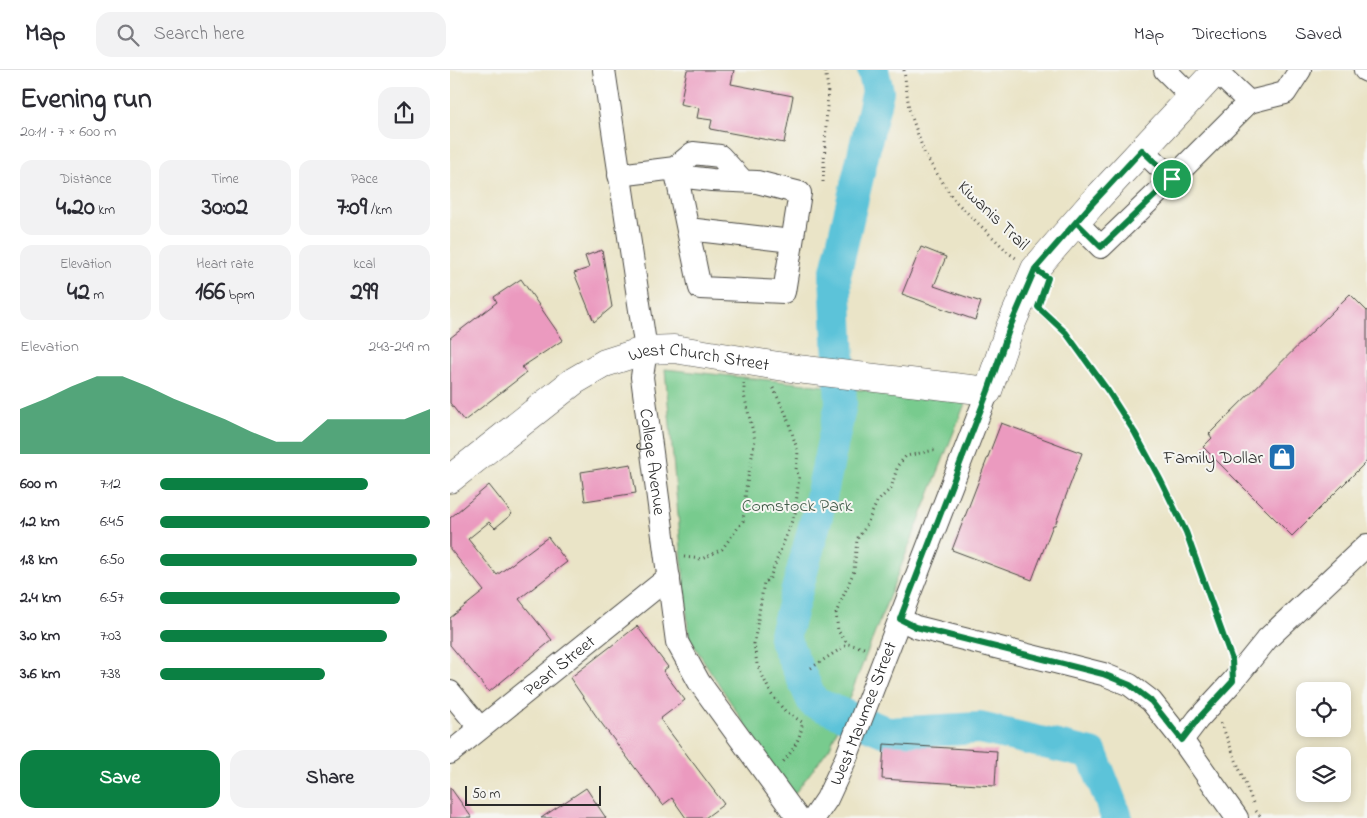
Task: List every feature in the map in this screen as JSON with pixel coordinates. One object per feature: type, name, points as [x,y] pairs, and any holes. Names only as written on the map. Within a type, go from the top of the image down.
[{"type":"main road","name":"West Maumee Street","points":[[988,391],[1010,327],[1035,269],[1191,96],[1217,70]]},
{"type":"main road","name":"West Church Street","points":[[450,479],[574,382],[605,363],[646,350],[674,349],[797,369],[988,391]]},
{"type":"street","name":"College Avenue","points":[[604,70],[646,350],[642,377],[677,642],[699,682],[814,817]]},
{"type":"street","points":[[1165,70],[1191,96]]},
{"type":"street","points":[[1217,70],[1249,102]]},
{"type":"street","points":[[1076,222],[1101,247],[1249,102],[1285,93],[1300,70]]},
{"type":"street","points":[[1142,150],[1172,179]]},
{"type":"street","points":[[619,175],[675,168],[686,177],[757,182],[800,193],[784,292],[700,288],[675,168]]},
{"type":"street","points":[[688,229],[792,241]]},
{"type":"street","name":"West Maumee Street","points":[[814,817],[827,799],[846,758],[988,391]]},
{"type":"street","points":[[1182,740],[1267,639],[1367,545]]},
{"type":"street","name":"Pearl Street","points":[[450,753],[669,577]]},
{"type":"street","points":[[900,619],[916,627],[1103,674],[1130,685],[1151,701],[1182,740],[1237,818]]},
{"type":"street","points":[[450,692],[480,728]]},
{"type":"path","points":[[823,182],[828,88],[825,70]]},
{"type":"path","name":"Kiwanis Trail","points":[[904,70],[909,109],[925,155],[954,200],[1010,254],[1035,269]]},
{"type":"path","points":[[1038,307],[1066,333],[1108,391],[1135,433],[1161,481],[1186,532],[1203,579],[1232,660],[1233,681]]},
{"type":"path","points":[[684,556],[702,559],[722,549],[743,521],[746,488],[755,440],[744,395],[744,380]]},
{"type":"path","points":[[771,384],[786,414],[798,452],[796,470],[799,477],[795,513],[770,580],[764,582],[754,644],[757,664],[771,694],[785,711],[802,722],[803,729],[789,757],[781,764]]},
{"type":"path","points":[[864,648],[848,644],[838,631],[836,613],[854,571],[857,539],[877,502],[891,488],[898,465],[906,456],[936,450]]},
{"type":"path","points":[[811,668],[848,644]]},
{"type":"path","points":[[1219,718],[1256,811],[1262,818]]},
{"type":"green space","name":"Comstock Park","points":[[665,369],[966,401],[830,747],[792,797],[689,638]]},
{"type":"building","points":[[687,70],[734,70],[731,84],[793,96],[784,143],[710,129],[712,120],[697,118],[699,108],[680,104]]},
{"type":"building","points":[[921,247],[946,257],[934,286],[981,302],[975,320],[902,294]]},
{"type":"building","points":[[602,250],[612,307],[594,322],[574,273],[589,268],[585,256]]},
{"type":"building","points":[[521,279],[563,340],[522,367],[526,373],[464,421],[450,403],[450,338],[497,302],[494,297]]},
{"type":"building","points":[[1350,294],[1367,311],[1367,461],[1292,536],[1203,447],[1212,438],[1209,434]]},
{"type":"building","points":[[1001,423],[1082,453],[1032,580],[952,550]]},
{"type":"building","points":[[631,464],[636,493],[585,501],[581,472]]},
{"type":"building","points":[[489,485],[512,514],[495,528],[489,522],[468,539],[497,575],[548,537],[567,562],[519,599],[552,640],[489,692],[450,645],[450,618],[484,591],[450,549],[450,518]]},
{"type":"building","points":[[637,626],[668,667],[663,671],[685,700],[660,719],[724,804],[705,818],[686,818],[672,798],[663,805],[570,678]]},
{"type":"building","points":[[884,744],[997,751],[995,786],[882,779]]},
{"type":"building","points":[[450,787],[472,818],[450,818]]},
{"type":"building","points":[[586,788],[606,818],[541,818]]},
{"type":"waterway","points":[[873,70],[878,91],[835,275],[841,404],[817,516],[784,638],[813,702],[888,733],[980,728],[1092,754],[1117,818]]},
{"type":"place","name":"Family Dollar","points":[[1282,457]]},
{"type":"route","points":[[1172,179],[1101,247],[1076,222],[1035,269],[1010,327],[988,391],[900,619],[916,627],[1103,674],[1130,685],[1151,701],[1182,740],[1198,719],[1233,681],[1232,660],[1186,532],[1161,481],[1135,433],[1108,391],[1066,333],[1038,307],[1048,278],[1035,269],[1090,206],[1142,150],[1172,179]]}]
